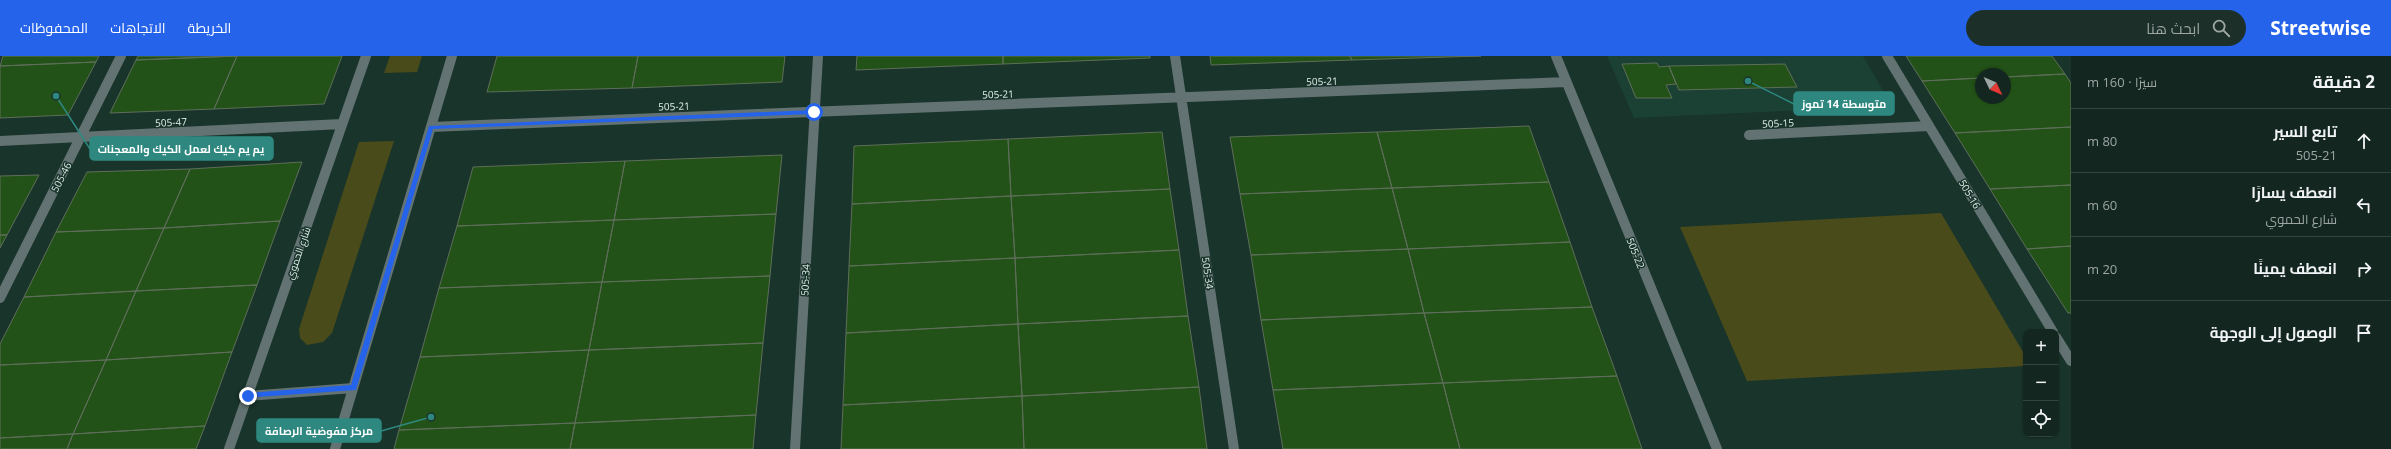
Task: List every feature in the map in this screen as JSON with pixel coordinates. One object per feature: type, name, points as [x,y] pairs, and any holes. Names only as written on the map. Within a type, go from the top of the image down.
[{"type":"street","name":"505-46","points":[[0,298],[122,56]]},
{"type":"street","name":"شارع الحموي","points":[[229,449],[366,56]]},
{"type":"street","points":[[335,449],[452,56]]},
{"type":"street","name":"505-34","points":[[795,449],[818,56]]},
{"type":"street","name":"505-34","points":[[1175,56],[1234,449]]},
{"type":"street","name":"505-22","points":[[1556,56],[1717,449]]},
{"type":"street","name":"505-16","points":[[1887,56],[2051,329]]},
{"type":"street","name":"505-21","points":[[431,127],[1566,82]]},
{"type":"street","name":"505-47","points":[[0,141],[342,124]]},
{"type":"street","name":"505-15","points":[[1749,136],[1929,126]]},
{"type":"street","points":[[2059,342],[2071,362]]},
{"type":"street","points":[[248,396],[353,388]]},
{"type":"shaded area","points":[[390,56],[422,56],[417,72],[384,73]]},
{"type":"shaded area","points":[[1607,56],[1863,56],[1892,106],[1634,118]]},
{"type":"shaded area","points":[[394,141],[332,333],[323,342],[307,345],[300,338],[299,329],[359,142]]},
{"type":"shaded area","points":[[1941,213],[2023,352],[2023,366],[1747,381],[1680,227]]},
{"type":"building","points":[[3,56],[99,56],[96,62],[0,66]]},
{"type":"building","points":[[138,56],[237,56],[136,60]]},
{"type":"building","points":[[237,56],[342,56],[324,104],[214,109]]},
{"type":"building","points":[[237,56],[214,109],[110,113],[136,60]]},
{"type":"building","points":[[497,56],[638,56],[632,88],[487,92]]},
{"type":"building","points":[[638,56],[785,56],[782,82],[632,88]]},
{"type":"building","points":[[857,56],[1003,56],[1003,64],[856,70]]},
{"type":"building","points":[[1003,56],[1150,56],[1150,58],[1003,64]]},
{"type":"building","points":[[1210,56],[1350,56],[1352,60],[1211,65]]},
{"type":"building","points":[[1350,56],[1481,56],[1352,60]]},
{"type":"building","points":[[1906,56],[2052,56],[2065,74],[2011,77],[2011,68],[1975,68],[1975,78],[1922,81]]},
{"type":"building","points":[[96,62],[68,115],[0,118],[0,66]]},
{"type":"building","points":[[1657,63],[1659,67],[1669,66],[1676,84],[1666,85],[1672,98],[1636,98],[1622,64]]},
{"type":"building","points":[[1785,64],[1797,87],[1679,90],[1669,66]]},
{"type":"building","points":[[2065,74],[2071,83],[2071,127],[1955,133],[1922,81],[1975,78],[1975,104],[2011,104],[2011,77]]},
{"type":"building","points":[[1529,126],[1549,182],[1392,188],[1377,132]]},
{"type":"building","points":[[2071,127],[2071,185],[1990,189],[1955,133]]},
{"type":"building","points":[[1162,132],[1170,189],[1011,196],[1008,139]]},
{"type":"building","points":[[1377,132],[1392,188],[1240,194],[1230,137]]},
{"type":"building","points":[[1008,139],[1011,196],[852,204],[854,146]]},
{"type":"building","points":[[782,155],[776,214],[614,220],[625,161]]},
{"type":"building","points":[[625,161],[614,220],[457,226],[473,167]]},
{"type":"building","points":[[302,162],[280,221],[164,228],[190,169]]},
{"type":"building","points":[[190,169],[164,228],[56,232],[87,172]]},
{"type":"building","points":[[39,175],[7,235],[0,235],[0,176]]},
{"type":"building","points":[[1549,182],[1570,242],[1408,249],[1392,188]]},
{"type":"building","points":[[2071,185],[2071,246],[2027,249],[1990,189]]},
{"type":"building","points":[[1392,188],[1408,249],[1251,255],[1240,194]]},
{"type":"building","points":[[1170,189],[1179,250],[1015,258],[1011,196]]},
{"type":"building","points":[[1011,196],[1015,258],[849,266],[852,204]]},
{"type":"building","points":[[776,214],[770,276],[602,282],[614,220]]},
{"type":"building","points":[[614,220],[602,282],[439,288],[457,226]]},
{"type":"building","points":[[280,221],[257,285],[136,291],[164,228]]},
{"type":"building","points":[[164,228],[136,291],[24,297],[56,232]]},
{"type":"building","points":[[0,235],[7,235],[0,248]]},
{"type":"building","points":[[1570,242],[1592,307],[1424,313],[1408,249]]},
{"type":"building","points":[[2071,246],[2071,313],[2068,313],[2027,249]]},
{"type":"building","points":[[1408,249],[1424,313],[1261,320],[1251,255]]},
{"type":"building","points":[[1179,250],[1188,316],[1018,324],[1015,258]]},
{"type":"building","points":[[1015,258],[1018,324],[846,333],[849,266]]},
{"type":"building","points":[[770,276],[763,343],[589,350],[602,282]]},
{"type":"building","points":[[602,282],[589,350],[420,357],[439,288]]},
{"type":"building","points":[[257,285],[232,352],[106,360],[136,291]]},
{"type":"building","points":[[136,291],[106,360],[0,365],[0,344],[24,297]]},
{"type":"building","points":[[1592,307],[1617,376],[1443,383],[1424,313]]},
{"type":"building","points":[[1424,313],[1443,383],[1273,390],[1261,320]]},
{"type":"building","points":[[1188,316],[1199,387],[1022,396],[1018,324]]},
{"type":"building","points":[[1018,324],[1022,396],[843,405],[846,333]]},
{"type":"building","points":[[763,343],[756,415],[575,423],[589,350]]},
{"type":"building","points":[[589,350],[575,423],[399,430],[420,357]]},
{"type":"building","points":[[232,352],[205,426],[73,434],[106,360]]},
{"type":"building","points":[[106,360],[73,434],[0,438],[0,365]]},
{"type":"building","points":[[1617,376],[1642,449],[1460,449],[1443,383]]},
{"type":"building","points":[[1443,383],[1460,449],[1283,449],[1273,390]]},
{"type":"building","points":[[1199,387],[1207,449],[1024,449],[1022,396]]},
{"type":"building","points":[[1022,396],[1024,449],[841,449],[843,405]]},
{"type":"building","points":[[756,415],[753,449],[570,449],[575,423]]},
{"type":"building","points":[[575,423],[570,449],[394,449],[399,430]]},
{"type":"building","points":[[205,426],[196,449],[67,449],[73,434]]},
{"type":"building","points":[[73,434],[67,449],[0,449],[0,438]]},
{"type":"place","name":"متوسطة 14 تموز","points":[[1748,81]]},
{"type":"place","name":"يم يم كيك لعمل الكيك والمعجنات","points":[[56,96]]},
{"type":"place","name":"مركز مفوضية الرصافة","points":[[431,417]]},
{"type":"route","points":[[248,396],[353,388],[431,127],[814,112]]}]
